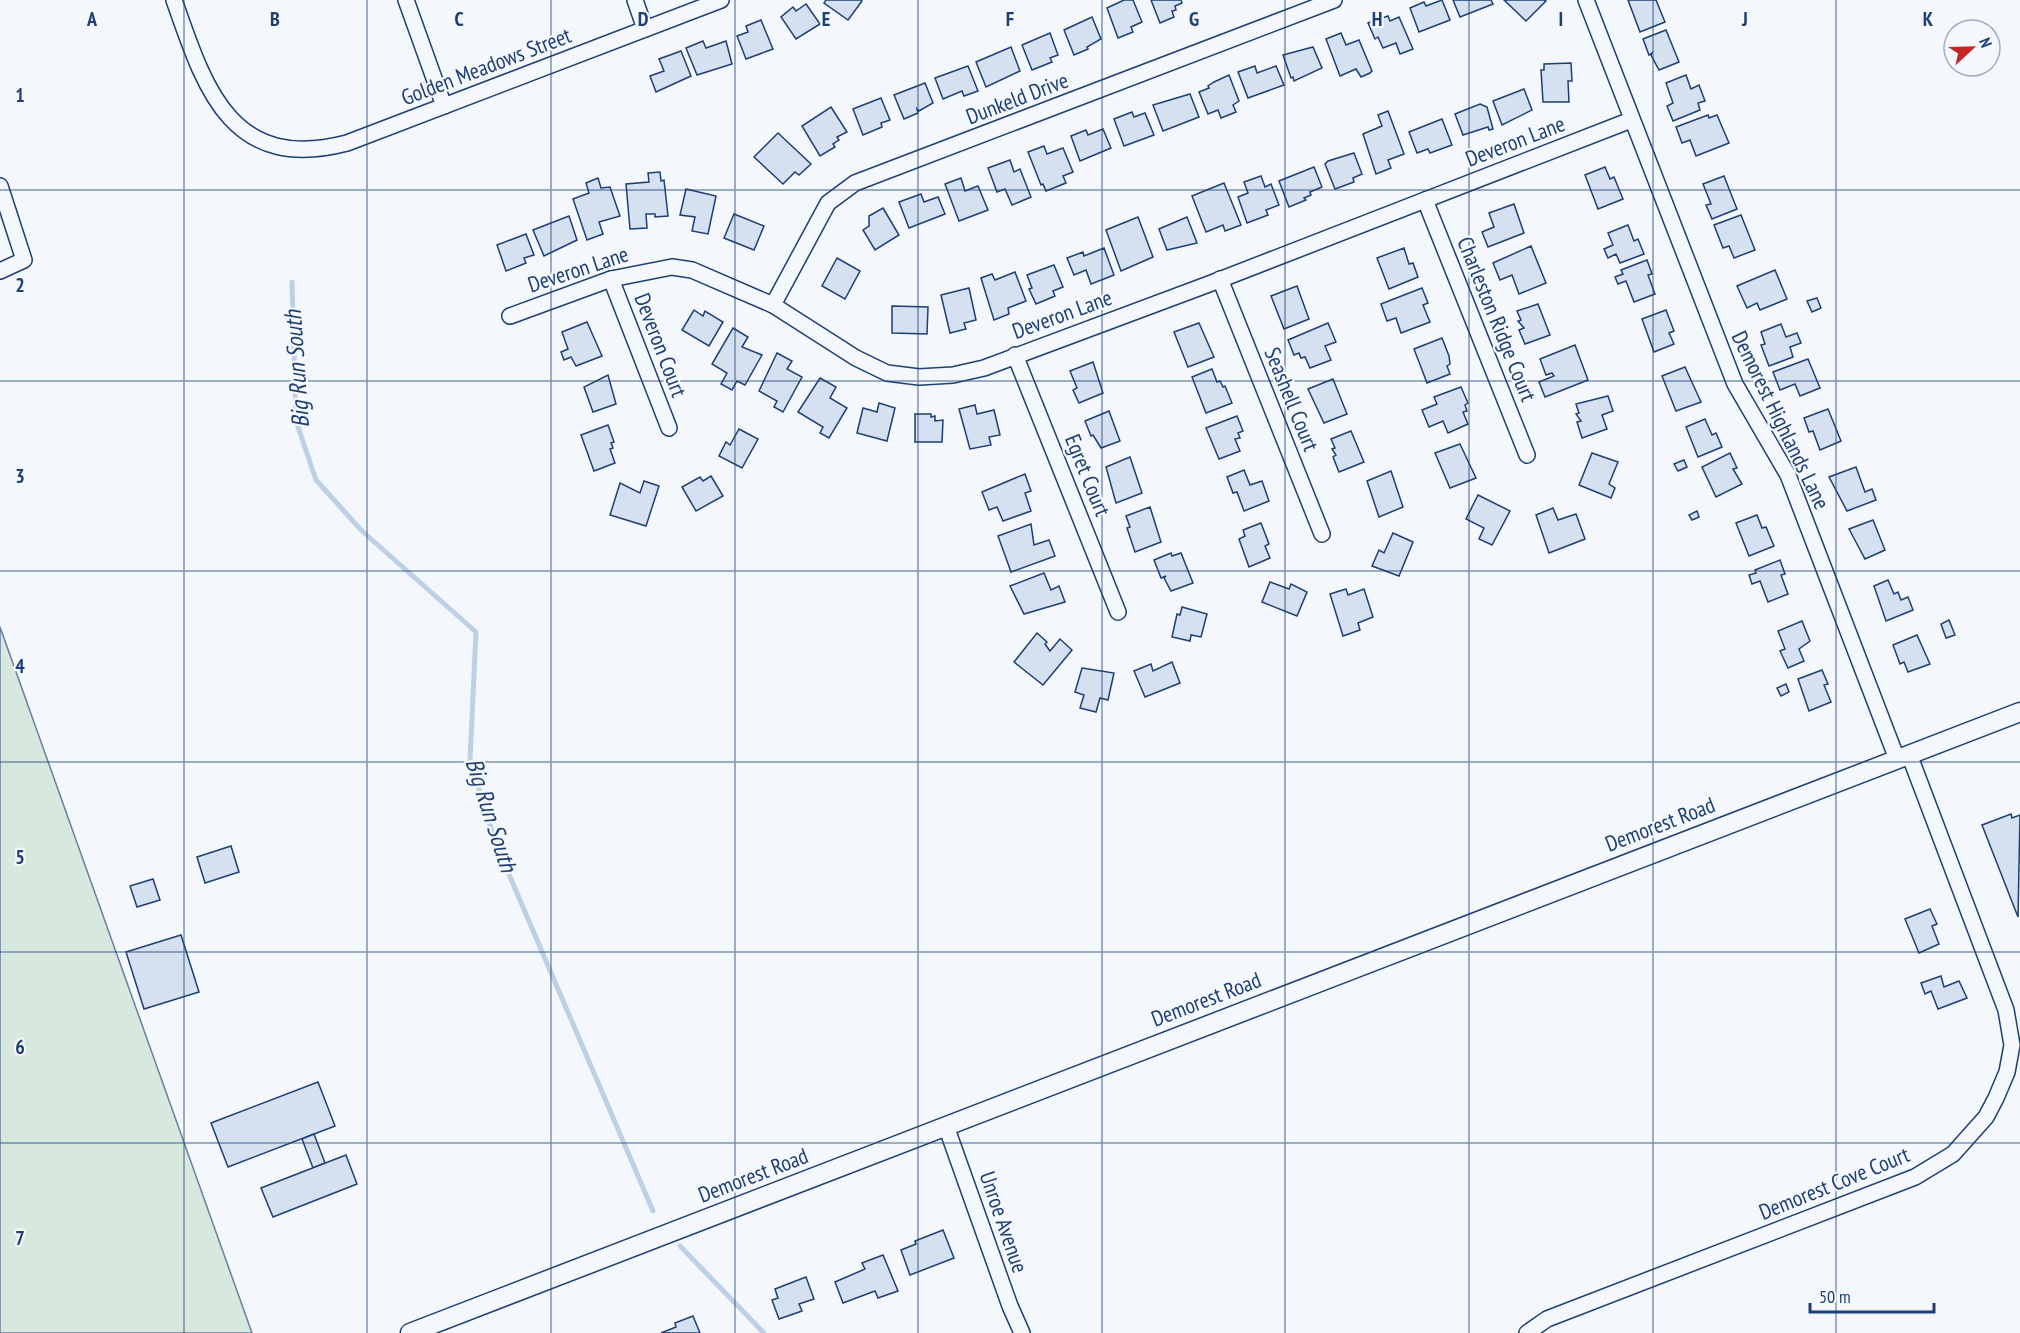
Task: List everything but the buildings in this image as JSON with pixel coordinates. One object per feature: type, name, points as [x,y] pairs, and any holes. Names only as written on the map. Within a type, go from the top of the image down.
[{"type":"street","name":"Golden Meadows Street","points":[[174,0],[200,75],[225,115],[263,141],[284,147],[326,148],[444,106],[722,0]]},
{"type":"street","points":[[406,0],[444,106]]},
{"type":"street","points":[[635,0],[645,29]]},
{"type":"street","name":"Dunkeld Drive","points":[[773,305],[828,203],[855,183],[1334,0]]},
{"type":"street","name":"Demorest Highlands Lane","points":[[1586,0],[1735,384],[1788,475],[1903,756]]},
{"type":"street","name":"Deveron Lane","points":[[510,316],[612,279],[672,267],[692,270],[773,305],[856,358],[887,373],[919,377],[953,375],[984,368],[1631,120]]},
{"type":"street","points":[[0,186],[24,260],[0,271]]},
{"type":"street","name":"Charleston Ridge Court","points":[[1425,200],[1527,455]]},
{"type":"street","name":"Deveron Court","points":[[612,279],[669,428]]},
{"type":"street","name":"Seashell Court","points":[[1220,279],[1322,534]]},
{"type":"street","name":"Egret Court","points":[[1016,355],[1118,612]]},
{"type":"street","name":"Demorest Road","points":[[410,1333],[2020,712]]},
{"type":"street","name":"Demorest Cove Court","points":[[1527,1333],[1547,1319],[1915,1177],[1953,1154],[1986,1117],[2007,1072],[2016,1045],[1996,982],[1903,756]]},
{"type":"street","name":"Unroe Avenue","points":[[946,1126],[1010,1306],[1022,1333]]},
{"type":"shaded area","points":[[0,627],[252,1333],[0,1333]]},
{"type":"waterway","name":"Big Run South","points":[[292,282],[296,421],[316,480],[362,531],[476,632],[470,760],[496,844],[653,1211]]},
{"type":"waterway","name":"Big Run South","points":[[680,1246],[764,1333]]}]
